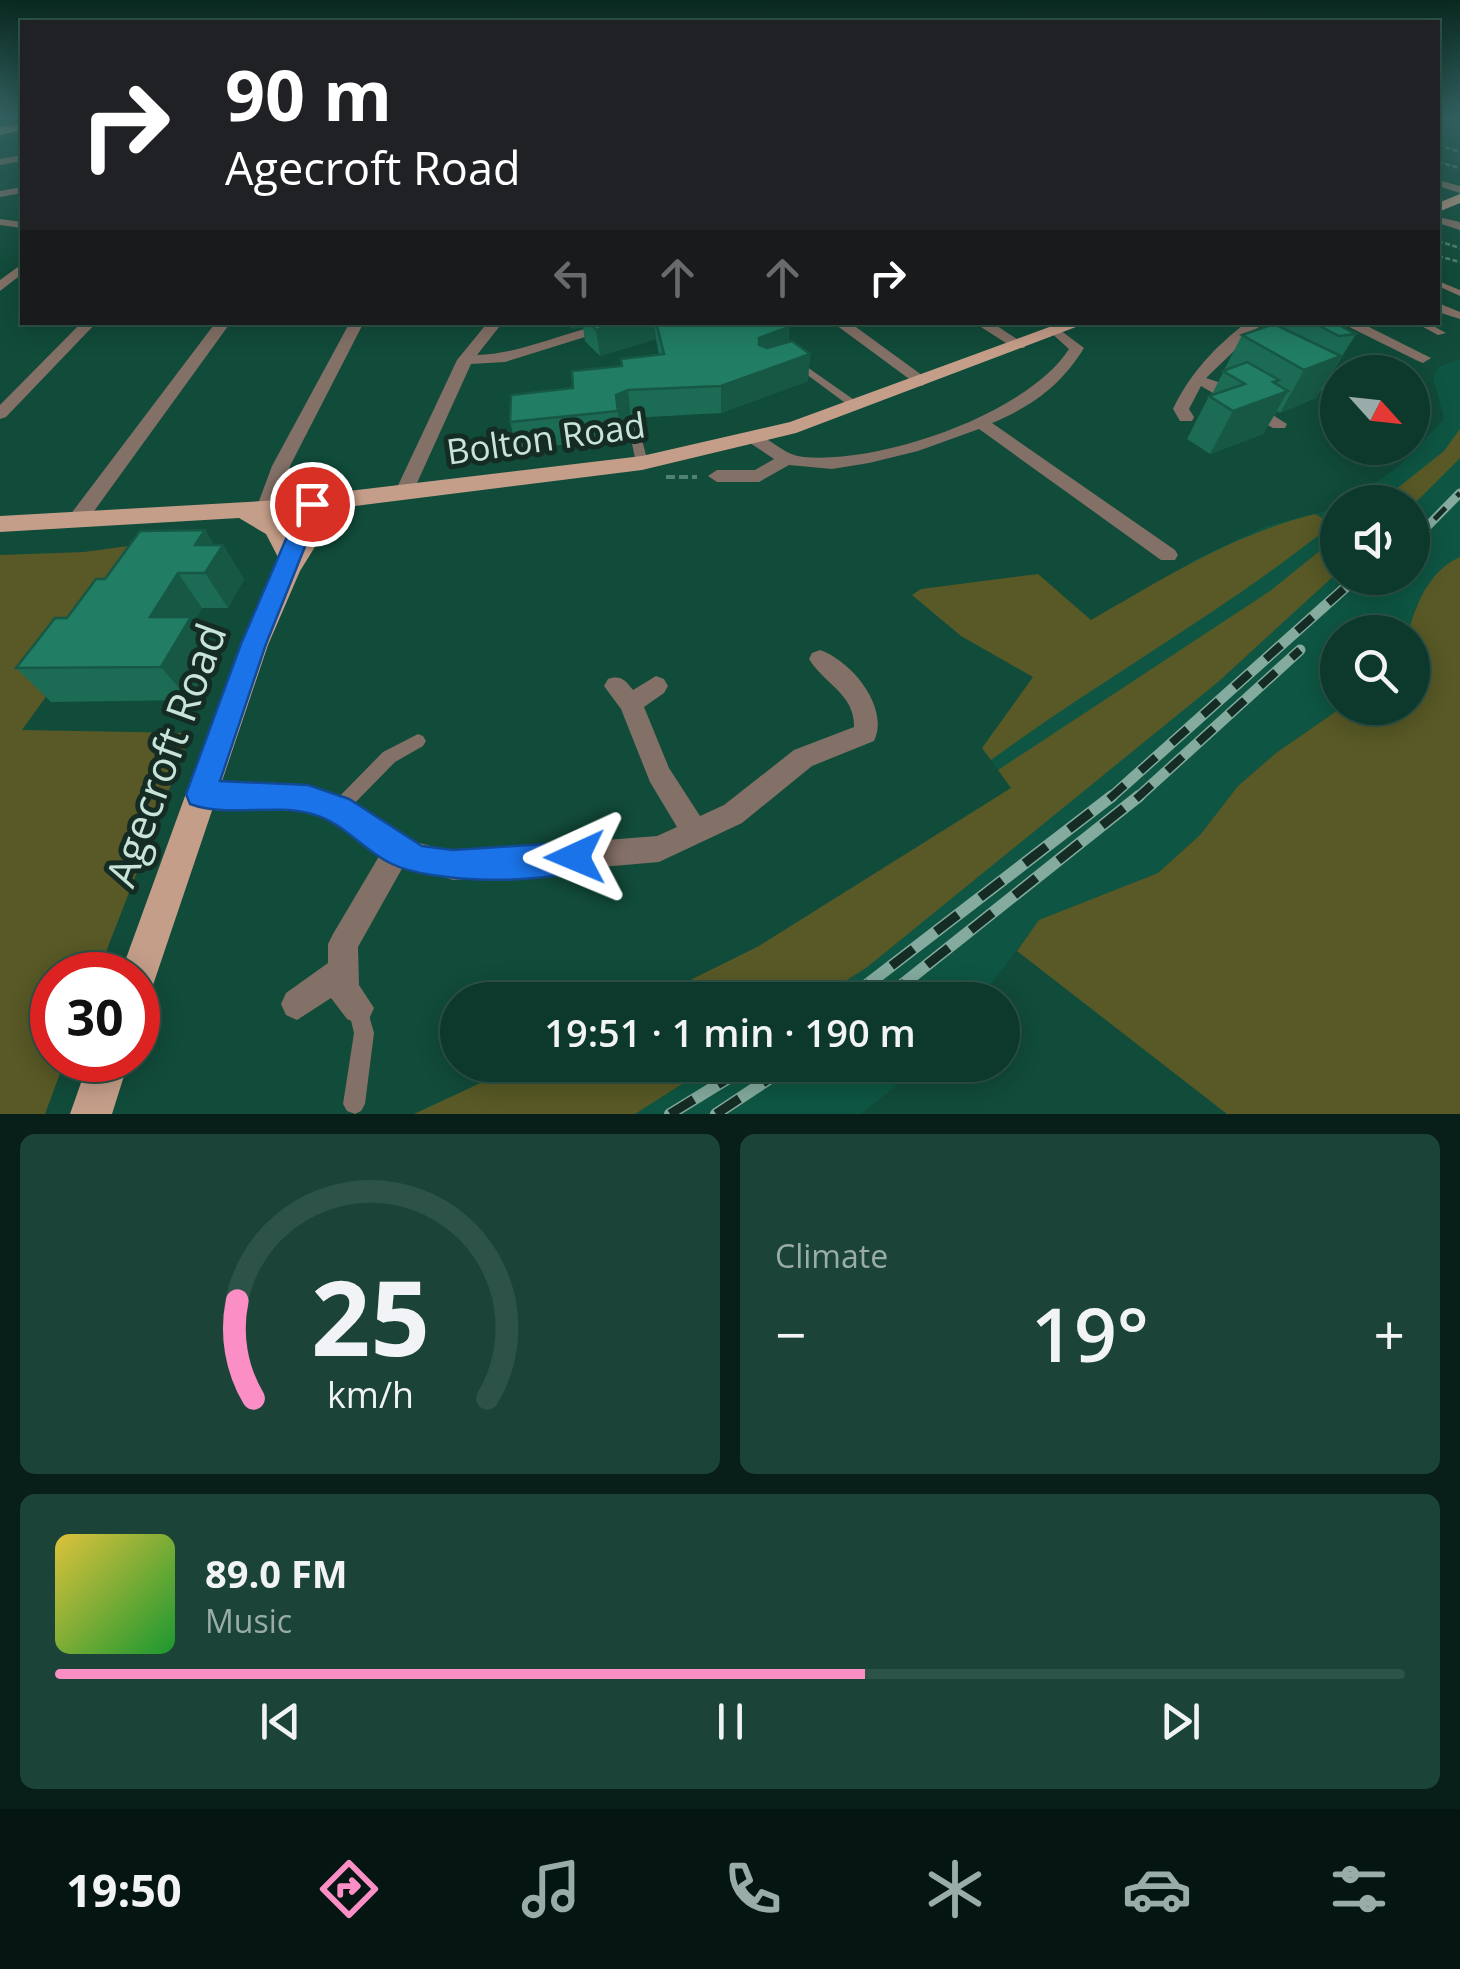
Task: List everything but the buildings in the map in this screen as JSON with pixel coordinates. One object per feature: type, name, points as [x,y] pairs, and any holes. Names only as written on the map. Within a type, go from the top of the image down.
[{"type":"main road","name":"Bolton Road","points":[[0,524],[254,510],[642,463],[756,439],[856,406],[1070,325]]},
{"type":"main road","name":"Agecroft Road","points":[[147,952],[254,644],[289,561],[314,534],[321,503]]},
{"type":"main road","points":[[254,510],[276,529],[289,561]]},
{"type":"main road","points":[[91,1114],[102,1082]]},
{"type":"street","points":[[0,287],[20,270]]},
{"type":"street","points":[[1440,308],[1457,316]]},
{"type":"street","points":[[0,414],[87,325]]},
{"type":"street","points":[[77,520],[222,325]]},
{"type":"street","points":[[254,510],[355,325]]},
{"type":"street","points":[[403,494],[465,360],[494,325]]},
{"type":"street","points":[[465,360],[500,359],[616,325]]},
{"type":"street","points":[[843,325],[922,381]]},
{"type":"street","points":[[985,325],[1018,345]]},
{"type":"street","points":[[756,439],[786,459],[808,464],[874,457],[933,442],[981,424],[1064,369],[1076,348],[1070,325]]},
{"type":"street","points":[[1186,417],[1181,410],[1196,380],[1238,346],[1254,325]]},
{"type":"street","points":[[1352,325],[1417,355]]},
{"type":"street","points":[[1278,368],[1320,386]]},
{"type":"street","points":[[1196,380],[1279,424]]},
{"type":"street","points":[[981,424],[1168,555]]},
{"type":"street","points":[[716,476],[759,476],[786,459]]},
{"type":"street","points":[[200,794],[308,798],[338,809],[397,851],[422,862],[453,866],[531,857],[612,856],[659,849],[733,814],[804,758],[865,734],[866,716],[850,687],[820,659]]},
{"type":"street","points":[[656,686],[623,695],[660,774],[696,833]]},
{"type":"street","points":[[358,1008],[344,991],[340,973],[343,944],[397,851]]},
{"type":"street","points":[[297,1004],[340,973]]},
{"type":"lane","points":[[1424,325],[1441,333]]},
{"type":"lane","points":[[778,364],[792,359],[856,406]]},
{"type":"lane","points":[[632,424],[642,463]]},
{"type":"lane","points":[[338,809],[389,758],[418,741]]},
{"type":"lane","points":[[354,1104],[364,1033],[358,1008]]},
{"type":"shaded area","points":[[1460,359],[1460,557],[1430,590],[1430,485],[1372,485],[1400,465],[1430,465],[1430,434],[1444,419],[1433,378],[1439,367]]},
{"type":"shaded area","points":[[1460,429],[1460,458],[1430,488],[1401,485],[1430,465]]},
{"type":"shaded area","points":[[1320,512],[1320,595],[1426,595],[1413,615],[1320,615],[1320,723],[1238,786],[1200,835],[1158,873],[1040,920],[992,982],[686,982],[759,946],[1011,788],[982,748],[1002,723],[1192,561],[1266,526]]},
{"type":"shaded area","points":[[1315,514],[1320,517],[1320,534],[1250,586],[991,760],[982,748],[1033,677],[961,636],[912,595],[921,589],[1038,574],[1091,620],[1227,545]]},
{"type":"shaded area","points":[[157,542],[22,730],[191,733],[106,952],[30,952],[30,1082],[57,1082],[45,1114],[0,1114],[0,555],[84,552]]},
{"type":"shaded area","points":[[1320,551],[1320,589],[1218,682],[866,968],[844,982],[686,982],[759,946],[1011,788],[998,770],[1270,591]]},
{"type":"shaded area","points":[[1460,557],[1460,1114],[1227,1114],[1017,951],[1039,920],[1158,873],[1200,835],[1238,786],[1320,723],[1430,725],[1430,615],[1414,615],[1422,595],[1430,595],[1432,579]]},
{"type":"shaded area","points":[[483,1082],[901,1082],[861,1114],[414,1114]]},
{"type":"shaded area","points":[[483,1082],[685,1082],[635,1114],[414,1114]]},
{"type":"railway","points":[[1430,524],[1460,493]]},
{"type":"railway","points":[[1109,799],[1337,595]]},
{"type":"railway","points":[[1136,799],[1300,650]]},
{"type":"railway","points":[[870,982],[1112,796]]},
{"type":"railway","points":[[906,982],[1139,796]]},
{"type":"railway","points":[[670,1114],[722,1082]]},
{"type":"railway","points":[[716,1114],[764,1082]]},
{"type":"route","points":[[312,504],[254,644],[200,794],[308,798],[338,809],[397,851],[422,862],[453,866],[531,857],[575,857]]}]
